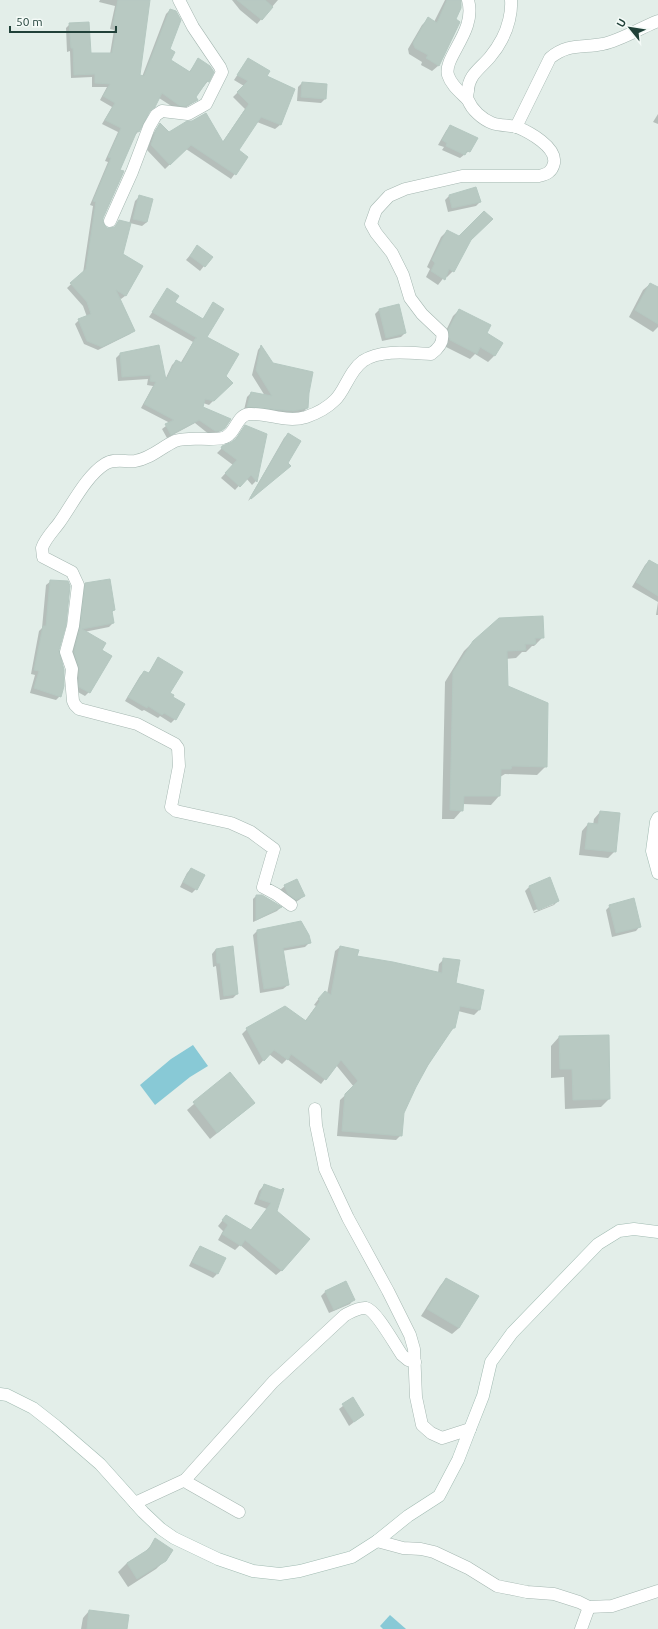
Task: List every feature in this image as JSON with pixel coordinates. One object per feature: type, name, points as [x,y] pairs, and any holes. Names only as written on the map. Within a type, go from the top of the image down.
[{"type":"street","points":[[110,221],[132,172],[149,127],[156,115],[162,111],[188,114],[206,104],[222,72],[193,27],[179,0]]},
{"type":"street","points":[[291,906],[276,894],[263,887],[274,849],[251,832],[231,823],[176,811],[171,807],[179,766],[178,748],[175,744],[138,724],[79,709],[75,705],[73,701],[70,678],[72,668],[66,652],[73,626],[78,585],[72,572],[43,557],[42,548],[92,476],[106,463],[116,460],[135,461],[159,452],[176,441],[225,437],[232,433],[243,416],[249,414],[267,415],[285,420],[306,417],[319,411],[335,400],[351,374],[362,362],[380,354],[431,354],[436,351],[442,342],[442,333],[422,314],[410,298],[403,275],[392,253],[376,233],[371,224],[376,210],[389,196],[405,189],[462,176],[539,176],[548,174],[552,168],[554,160],[551,151],[533,135],[516,127],[493,123],[475,111],[467,99],[452,83],[448,74],[447,65],[465,33],[470,6],[468,0]]},
{"type":"street","points":[[467,99],[468,86],[474,73],[490,58],[503,37],[507,25],[511,0]]},
{"type":"street","points":[[516,127],[550,58],[559,50],[577,46],[603,44],[658,21]]},
{"type":"street","points":[[658,818],[656,822],[652,851],[658,873]]},
{"type":"street","points":[[315,1109],[316,1125],[325,1169],[348,1218],[410,1335],[414,1348],[416,1397],[422,1425],[442,1438],[470,1429]]},
{"type":"street","points":[[0,1394],[7,1395],[33,1408],[56,1426],[100,1464],[161,1529],[185,1544],[235,1566],[267,1573],[280,1574],[329,1564],[352,1557],[377,1541],[408,1516],[439,1496],[458,1460],[483,1396],[491,1362],[512,1333],[551,1291],[598,1244],[619,1231],[634,1229],[658,1232]]},
{"type":"street","points":[[135,1503],[185,1480],[274,1382],[345,1315],[354,1310],[366,1308],[376,1313],[402,1355],[408,1360],[415,1362]]},
{"type":"street","points":[[185,1480],[239,1512]]},
{"type":"street","points":[[377,1541],[403,1548],[421,1549],[446,1556],[497,1586],[528,1592],[554,1594],[579,1602],[589,1607],[612,1606],[658,1591]]},
{"type":"street","points":[[581,1629],[589,1607]]},
{"type":"water","points":[[193,1045],[208,1066],[190,1077],[155,1105],[140,1085],[171,1059]]},
{"type":"water","points":[[390,1615],[406,1629],[383,1629],[380,1626]]},
{"type":"building","points":[[118,0],[150,0],[140,75],[144,76],[170,9],[176,11],[181,20],[170,49],[175,52],[171,60],[190,72],[198,58],[210,66],[214,72],[209,82],[207,81],[196,97],[198,100],[186,106],[180,106],[162,93],[139,132],[137,131],[120,170],[124,171],[103,218],[103,222],[107,228],[115,227],[119,220],[131,223],[123,254],[143,266],[126,296],[116,290],[135,331],[102,347],[87,341],[78,319],[91,314],[87,302],[70,283],[86,269],[96,202],[93,201],[111,158],[108,157],[121,128],[105,120],[115,103],[103,96],[110,84],[95,83],[95,74],[74,75],[73,48],[71,48],[69,23],[89,22],[91,53],[112,53],[117,26],[113,25]]},
{"type":"building","points":[[237,0],[265,0],[273,7],[262,20]]},
{"type":"building","points":[[447,0],[461,0],[461,8],[456,19],[460,22],[439,66],[426,58],[428,55],[415,48],[413,43],[428,17],[437,23]]},
{"type":"building","points":[[248,58],[270,71],[267,76],[295,89],[281,125],[261,117],[239,150],[248,157],[236,175],[191,145],[170,165],[151,145],[160,123],[169,132],[187,121],[192,121],[206,113],[223,142],[249,104],[237,92],[248,81],[237,75]]},
{"type":"building","points":[[302,82],[327,84],[326,99],[301,97]]},
{"type":"building","points":[[450,125],[478,138],[470,152],[467,151],[465,155],[446,146],[447,143],[442,140]]},
{"type":"building","points":[[476,187],[481,202],[452,208],[449,195]]},
{"type":"building","points":[[139,195],[153,199],[147,222],[133,219]]},
{"type":"building","points":[[484,211],[493,219],[471,240],[454,272],[449,269],[445,280],[431,271],[435,263],[432,260],[447,230],[459,236]]},
{"type":"building","points":[[197,245],[213,257],[205,267],[190,256]]},
{"type":"building","points":[[650,283],[658,287],[658,324],[635,310]]},
{"type":"building","points":[[167,288],[179,296],[175,302],[203,319],[213,302],[224,309],[207,337],[239,354],[226,376],[233,383],[214,401],[205,399],[203,407],[231,419],[221,431],[215,431],[199,420],[171,435],[165,424],[174,420],[144,404],[156,382],[150,381],[151,375],[122,377],[120,353],[159,345],[166,380],[176,360],[182,363],[195,339],[197,338],[152,312]]},
{"type":"building","points":[[399,304],[406,333],[386,338],[379,309]]},
{"type":"building","points":[[459,309],[491,325],[487,333],[503,343],[495,356],[480,347],[477,354],[450,340],[448,330]]},
{"type":"building","points":[[261,345],[273,363],[313,372],[308,408],[294,411],[247,407],[251,392],[272,396],[256,370]]},
{"type":"building","points":[[245,425],[267,434],[257,482],[251,475],[240,487],[225,473],[237,460],[221,448],[222,446],[236,439]]},
{"type":"building","points":[[288,433],[301,441],[288,463],[291,466],[251,499],[250,498]]},
{"type":"building","points":[[649,560],[658,565],[658,596],[636,582]]},
{"type":"building","points":[[110,579],[115,610],[112,611],[114,623],[82,629],[106,643],[102,650],[112,656],[90,693],[79,687],[79,667],[74,652],[80,627],[85,583]]},
{"type":"building","points":[[50,580],[68,581],[70,586],[66,625],[59,650],[64,670],[64,686],[61,697],[34,688],[39,671],[34,670],[43,626],[46,626]]},
{"type":"building","points":[[543,616],[544,638],[535,638],[536,644],[525,644],[526,650],[507,651],[508,686],[548,703],[547,767],[512,766],[511,769],[501,769],[500,796],[464,796],[463,811],[450,810],[453,672],[473,641],[499,618]]},
{"type":"building","points":[[158,657],[183,672],[170,693],[174,695],[173,697],[185,704],[176,720],[164,713],[162,715],[148,706],[147,708],[128,697],[144,671],[149,673]]},
{"type":"building","points":[[600,811],[620,813],[616,852],[585,849],[588,823],[598,824]]},
{"type":"building","points":[[191,868],[205,875],[197,890],[183,882]]},
{"type":"building","points":[[550,877],[559,901],[538,910],[529,886]]},
{"type":"building","points":[[297,879],[305,896],[296,900],[288,894],[284,885]]},
{"type":"building","points":[[256,895],[262,895],[282,907],[256,920]]},
{"type":"building","points":[[634,898],[641,927],[616,933],[609,905]]},
{"type":"building","points":[[301,921],[309,935],[311,943],[283,948],[289,985],[264,989],[257,930]]},
{"type":"building","points":[[233,946],[238,994],[224,996],[220,963],[217,963],[216,949]]},
{"type":"building","points":[[340,946],[359,950],[357,956],[442,973],[443,958],[460,960],[456,983],[484,990],[480,1010],[460,1006],[455,1028],[453,1028],[428,1065],[404,1113],[402,1136],[342,1131],[345,1094],[358,1081],[341,1060],[326,1080],[291,1054],[288,1060],[274,1050],[264,1061],[246,1028],[285,1006],[306,1021],[320,1001],[318,999],[325,991],[331,995]]},
{"type":"building","points":[[609,1035],[610,1099],[573,1100],[572,1069],[560,1069],[559,1036]]},
{"type":"building","points":[[230,1072],[255,1103],[217,1133],[193,1102]]},
{"type":"building","points":[[264,1184],[281,1190],[283,1188],[284,1189],[277,1211],[310,1239],[282,1271],[245,1240],[241,1246],[222,1234],[228,1225],[222,1220],[226,1215],[251,1230],[271,1203],[259,1199]]},
{"type":"building","points":[[200,1246],[226,1258],[218,1274],[192,1262]]},
{"type":"building","points":[[446,1278],[479,1296],[459,1328],[427,1309]]},
{"type":"building","points":[[346,1281],[355,1300],[334,1310],[325,1291]]},
{"type":"building","points":[[353,1397],[364,1415],[354,1422],[342,1404]]},
{"type":"building","points":[[155,1538],[173,1550],[166,1561],[137,1579],[127,1563],[149,1549]]},
{"type":"building","points":[[89,1610],[129,1615],[127,1629],[87,1629]]}]
